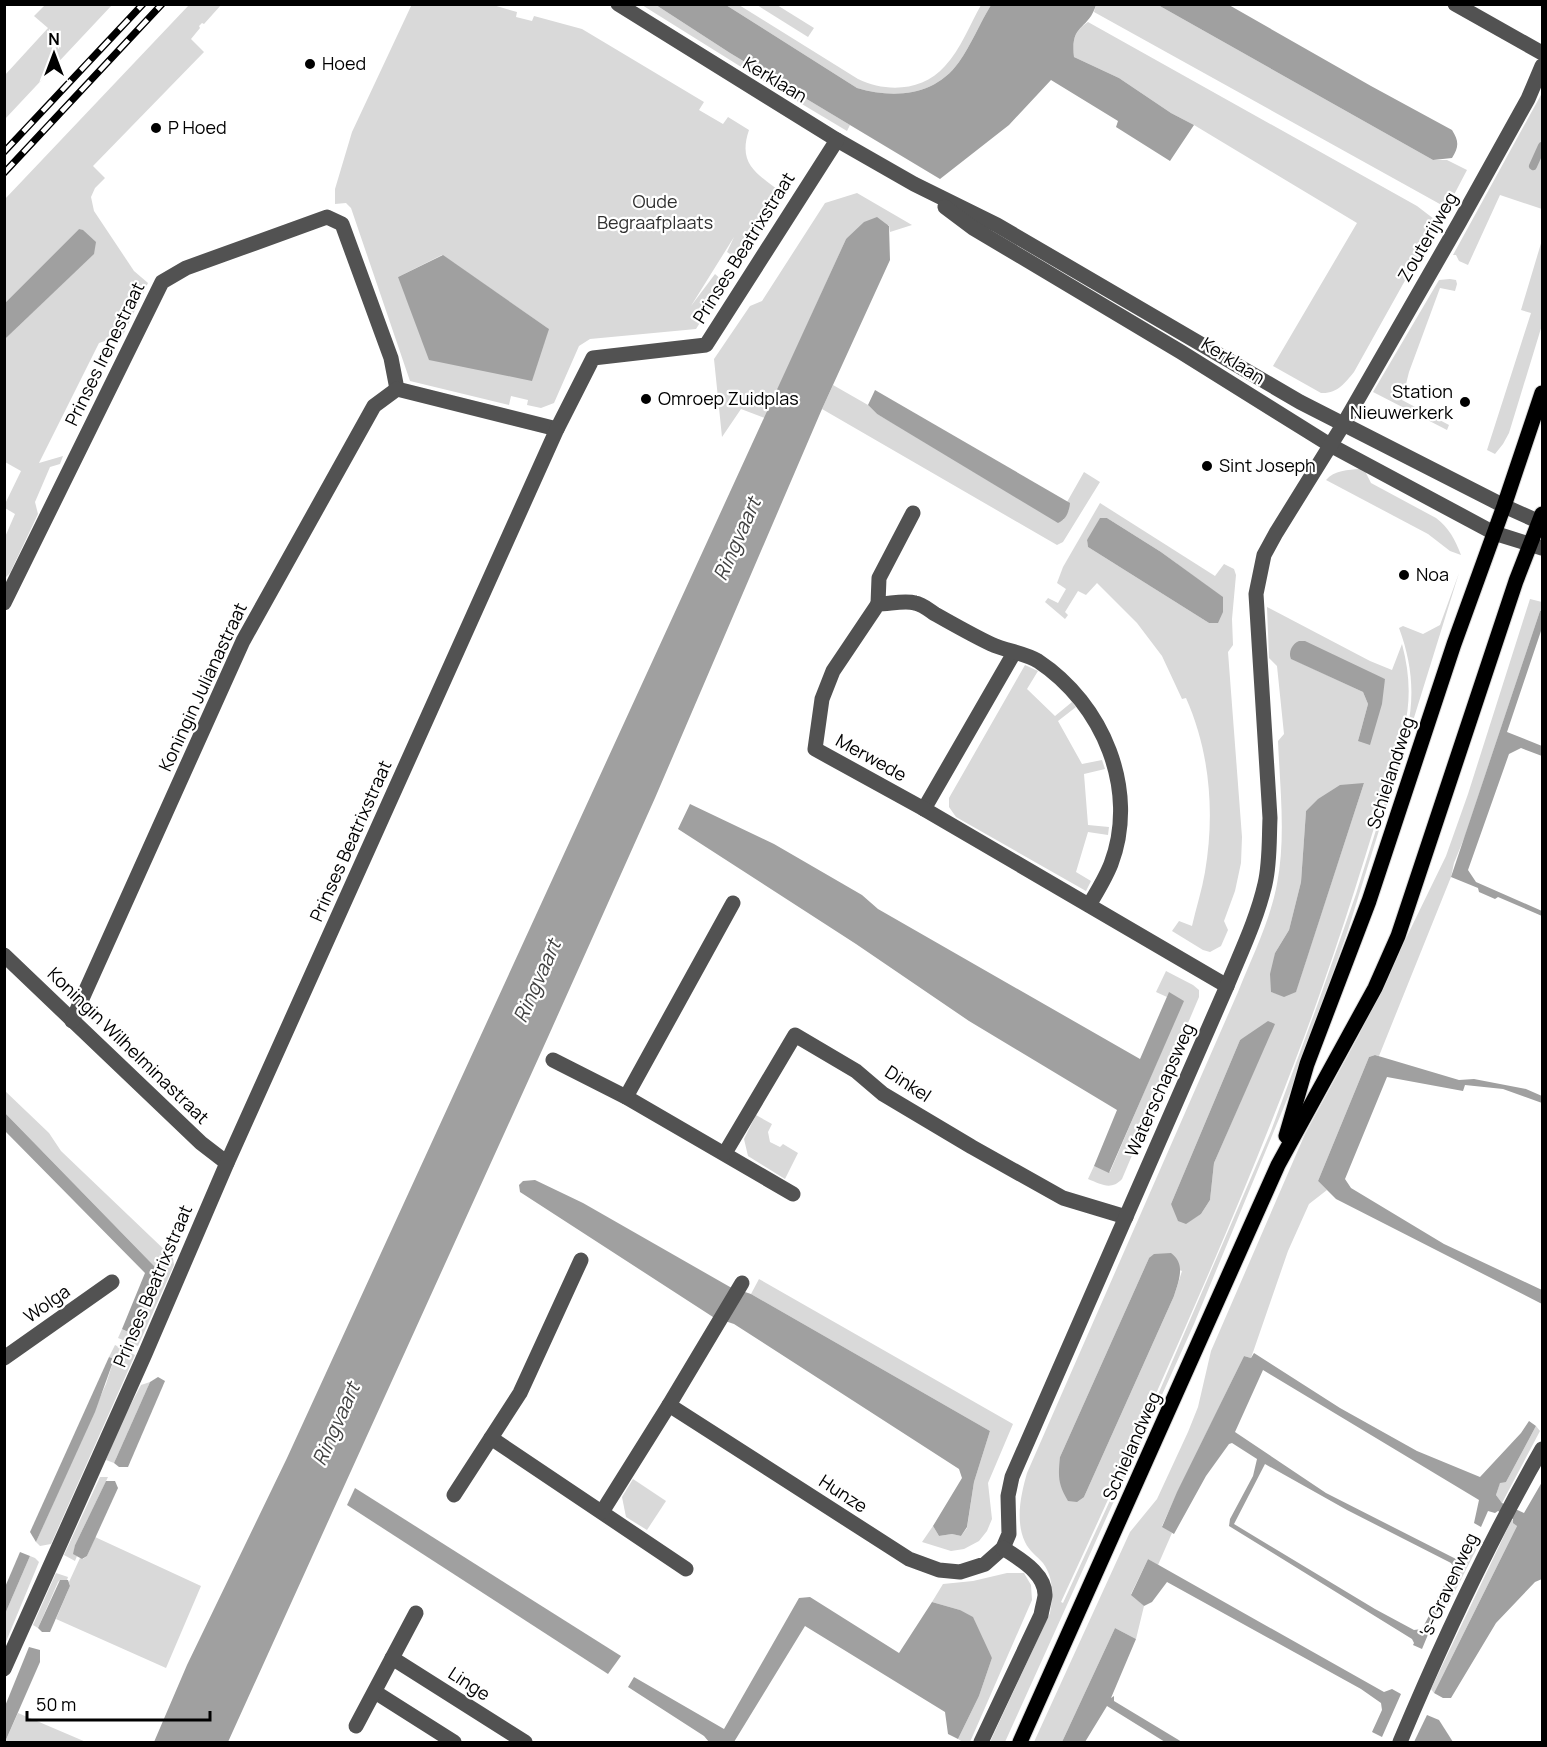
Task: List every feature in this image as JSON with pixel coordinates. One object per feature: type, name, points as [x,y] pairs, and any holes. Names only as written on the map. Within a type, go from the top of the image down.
[{"type":"main road","name":"Schielandweg","points":[[1278,1165],[1307,1064],[1369,901],[1454,644],[1542,393]]},
{"type":"main road","name":"Schielandweg","points":[[1020,1743],[1278,1165],[1375,988],[1398,936],[1536,547],[1542,519]]},
{"type":"street","name":"Kerklaan","points":[[618,4],[837,140],[914,184],[997,225],[1343,425],[1504,506],[1542,519]]},
{"type":"street","points":[[1455,4],[1542,53]]},
{"type":"street","name":"Zouterijweg","points":[[1343,425],[1459,224],[1528,99],[1542,66]]},
{"type":"street","name":"Prinses Beatrixstraat","points":[[4,1669],[145,1354],[227,1163],[557,429],[593,358],[706,345],[837,140]]},
{"type":"street","name":"Kerklaan","points":[[914,184],[973,228],[1181,352],[1330,445],[1494,533],[1536,547]]},
{"type":"street","name":"Prinses Irenestraat","points":[[5,602],[162,282],[186,268],[327,217],[342,224],[391,358],[397,389]]},
{"type":"street","points":[[397,389],[557,429]]},
{"type":"street","name":"Koningin Julianastraat","points":[[72,1021],[243,641],[374,406],[397,389]]},
{"type":"street","name":"Waterschapsweg","points":[[1003,1548],[1009,1534],[1008,1496],[1012,1477],[1227,986],[1265,883],[1270,818],[1257,636],[1258,574],[1264,555],[1276,533],[1343,425]]},
{"type":"street","points":[[913,513],[879,578],[879,604],[914,602],[992,645],[1036,660],[1057,675],[1087,708],[1100,728],[1113,760],[1120,795],[1120,818],[1111,864],[1089,905]]},
{"type":"street","name":"Merwede","points":[[879,604],[833,671],[822,699],[815,749],[924,808],[1227,986]]},
{"type":"street","points":[[924,808],[1014,653]]},
{"type":"street","points":[[626,1097],[733,903]]},
{"type":"street","name":"Koningin Wilhelminastraat","points":[[4,955],[201,1143],[227,1163]]},
{"type":"street","name":"Dinkel","points":[[725,1153],[795,1035],[856,1071],[883,1094],[1063,1198],[1126,1217]]},
{"type":"street","points":[[554,1060],[626,1097],[793,1194]]},
{"type":"street","points":[[454,1495],[520,1393],[581,1260]]},
{"type":"street","name":"Wolga","points":[[4,1358],[112,1282]]},
{"type":"street","points":[[602,1512],[719,1324],[741,1283]]},
{"type":"street","name":"Hunze","points":[[669,1406],[909,1559],[939,1570],[960,1572],[985,1564],[1003,1548]]},
{"type":"street","points":[[491,1438],[686,1569]]},
{"type":"street","name":"'s-Gravenweg","points":[[1400,1743],[1461,1604],[1507,1511],[1542,1449]]},
{"type":"street","points":[[981,1743],[1041,1615],[1045,1594],[1040,1578],[1031,1568],[1003,1548]]},
{"type":"street","points":[[356,1726],[416,1613]]},
{"type":"street","name":"Linge","points":[[392,1658],[525,1743]]},
{"type":"street","points":[[375,1692],[454,1743]]},
{"type":"green space","points":[[46,4],[112,5],[5,119],[5,75],[48,28],[34,16]]},
{"type":"green space","name":"Oude Begraafplaats","points":[[412,4],[493,5],[517,12],[516,17],[532,21],[534,16],[582,29],[704,102],[699,110],[723,124],[728,117],[749,130],[746,152],[752,168],[782,193],[739,260],[727,252],[734,237],[691,306],[715,274],[725,283],[696,329],[590,339],[579,346],[554,403],[541,408],[527,405],[528,400],[511,396],[509,405],[410,381],[351,208],[346,203],[335,204],[335,189],[352,132]],"holes":[[[442,255],[549,329],[398,277]]]},
{"type":"green space","points":[[189,5],[221,5],[204,24],[199,26],[200,28],[191,39],[204,52],[93,166],[105,178],[95,188],[91,197],[94,211],[134,271],[148,283],[123,335],[99,343],[39,463],[63,456],[60,464],[50,467],[35,502],[38,514],[10,573],[5,578],[5,537],[15,514],[4,506],[21,471],[5,462],[5,339],[93,254],[79,229],[5,303],[5,199]]},
{"type":"green space","points":[[642,5],[656,5],[730,53],[850,125],[847,131],[770,85]]},
{"type":"green space","points":[[726,5],[739,5],[858,79],[892,88],[915,85],[936,74],[956,52],[981,5],[991,5],[959,62],[949,73],[926,88],[899,94],[857,88]]},
{"type":"green space","points":[[757,5],[777,5],[814,28],[808,37]]},
{"type":"green space","points":[[1096,5],[1158,5],[1433,160],[1447,160],[1467,170],[1447,208],[1094,12]]},
{"type":"green space","points":[[1088,22],[1417,206],[1434,219],[1436,225],[1354,372],[1340,387],[1332,392],[1321,393],[1273,366],[1357,223],[1171,113],[1119,78],[1074,57],[1075,37]]},
{"type":"green space","points":[[1542,93],[1542,209],[1500,195],[1468,265],[1459,261],[1456,255],[1453,255]]},
{"type":"green space","points":[[857,193],[912,225],[890,232],[889,225],[846,239],[765,418],[741,409],[722,437],[714,359],[750,306],[762,301],[825,203]]},
{"type":"green space","points":[[1542,240],[1542,325],[1509,433],[1495,454],[1487,450],[1531,313],[1521,310]]},
{"type":"green space","points":[[1439,280],[1456,280],[1455,291],[1440,288],[1409,372],[1402,400],[1449,425],[1447,430],[1373,392]]},
{"type":"green space","points":[[833,385],[868,405],[877,414],[1063,520],[1069,510],[1067,502],[1084,472],[1100,482],[1063,542],[1057,545],[822,409]]},
{"type":"green space","points":[[1360,469],[1365,471],[1371,483],[1441,522],[1451,534],[1461,555],[1450,551],[1428,534],[1326,480],[1337,472]]},
{"type":"green space","points":[[1100,503],[1215,576],[1224,564],[1234,569],[1236,575],[1232,619],[1233,645],[1228,652],[1242,837],[1241,863],[1235,891],[1224,921],[1228,930],[1221,946],[1210,952],[1172,931],[1179,921],[1192,926],[1204,879],[1210,828],[1205,761],[1186,698],[1182,699],[1162,656],[1137,623],[1097,583],[1086,595],[1078,591],[1065,612],[1068,615],[1065,619],[1045,602],[1048,598],[1058,603],[1066,589],[1057,583],[1063,567]],"holes":[[[1107,518],[1161,552],[1222,597],[1209,623],[1088,547],[1087,540]]]},
{"type":"green space","points":[[1459,573],[1348,930],[1293,1085],[1194,1324],[1005,1742],[990,1742],[1051,1607],[1052,1587],[1047,1569],[1027,1545],[1020,1525],[1021,1499],[1027,1473],[1238,992],[1274,898],[1280,867],[1282,831],[1278,741],[1284,734],[1277,666],[1269,658],[1267,607],[1370,661],[1392,670],[1402,644],[1409,687],[1404,730],[1325,979],[1268,1130],[1182,1334],[1061,1602],[1063,1603],[1151,1411],[1271,1131],[1356,894],[1407,731],[1411,705],[1411,679],[1407,654],[1399,628],[1403,626],[1423,634],[1440,625]],"holes":[[[1292,659],[1385,679],[1358,741],[1368,704],[1363,692]],[[1364,783],[1296,991],[1284,996],[1271,992],[1275,953],[1289,930],[1301,882],[1306,811]],[[1274,1024],[1214,1163],[1210,1200],[1201,1214],[1186,1223],[1171,1204],[1240,1040]],[[1149,1258],[1182,1271],[1174,1296],[1084,1497],[1060,1457]]]},
{"type":"green space","points":[[1530,599],[1542,602],[1542,610],[1451,877],[1379,1056],[1369,1057],[1318,1181],[1327,1190],[1309,1204],[1288,1251],[1251,1358],[1244,1356],[1162,1526],[1172,1533],[1158,1565],[1148,1559],[1131,1594],[1144,1606],[1136,1639],[1115,1628],[1062,1742],[1034,1742],[1130,1532],[1157,1499],[1188,1432],[1198,1407],[1211,1351],[1305,1134],[1359,1035],[1446,856]]},
{"type":"green space","points":[[1025,665],[1038,671],[1027,689],[1055,716],[1072,702],[1076,707],[1058,721],[1082,764],[1102,760],[1105,769],[1084,774],[1088,825],[1109,827],[1108,835],[1088,832],[1076,872],[1091,881],[1086,891],[956,817],[949,807],[949,798]]},
{"type":"green space","points":[[1166,971],[1193,985],[1199,990],[1199,997],[1122,1179],[1110,1186],[1102,1184],[1088,1179],[1094,1166],[1110,1172],[1183,1001],[1169,993],[1167,997],[1156,992]]},
{"type":"green space","points":[[4,1090],[49,1133],[61,1151],[173,1258],[174,1265],[138,1346],[118,1338],[122,1329],[131,1334],[156,1268],[5,1113]]},
{"type":"green space","points":[[756,1115],[772,1124],[768,1132],[770,1142],[780,1147],[783,1144],[798,1153],[785,1179],[748,1156],[744,1139]]},
{"type":"green space","points":[[759,1279],[1013,1424],[988,1483],[992,1519],[987,1531],[979,1541],[964,1549],[951,1551],[922,1542],[933,1526],[939,1536],[952,1534],[961,1536],[967,1528],[974,1482],[990,1431],[751,1294]]},
{"type":"green space","points":[[115,1345],[135,1355],[51,1544],[40,1546],[36,1542],[106,1384],[114,1359],[109,1357]]},
{"type":"green space","points":[[150,1382],[114,1463],[106,1460],[121,1423],[141,1385]]},
{"type":"green space","points":[[1536,1426],[1540,1431],[1502,1503],[1496,1495],[1500,1482],[1506,1482]]},
{"type":"green space","points":[[100,1477],[108,1477],[75,1545],[74,1554],[77,1556],[75,1561],[64,1555]]},
{"type":"green space","points":[[633,1479],[666,1501],[647,1530],[626,1517],[622,1497]]},
{"type":"green space","points":[[1512,1519],[1517,1526],[1434,1693],[1431,1689]]},
{"type":"green space","points":[[95,1537],[201,1586],[166,1668],[56,1619],[80,1558],[87,1556]]},
{"type":"green space","points":[[1473,1543],[1476,1550],[1448,1605],[1442,1604]]},
{"type":"green space","points":[[30,1556],[39,1562],[5,1644],[5,1614]]},
{"type":"green space","points":[[56,1573],[68,1577],[67,1580],[58,1582],[38,1628],[33,1625]]},
{"type":"green space","points":[[1007,1573],[1024,1573],[1031,1585],[1032,1600],[970,1742],[963,1742],[958,1739],[979,1696],[992,1658],[960,1610],[932,1602],[943,1584],[973,1581]]},
{"type":"green space","points":[[18,1713],[86,1742],[5,1742]]},
{"type":"water","points":[[656,5],[726,5],[857,88],[899,94],[926,88],[949,73],[959,62],[991,5],[1096,5],[1089,19],[1077,32],[1073,46],[1074,57],[1119,78],[1171,113],[1194,125],[1170,161],[1116,127],[1118,121],[1051,80],[1009,125],[940,179],[730,53]]},
{"type":"water","points":[[1158,5],[1229,5],[1452,130],[1456,137],[1457,147],[1452,158],[1433,160]]},
{"type":"water","name":"Ringvaart","points":[[877,217],[889,226],[890,260],[822,409],[655,798],[228,1742],[154,1742],[187,1665],[287,1458],[846,239],[864,222]]},
{"type":"water","points":[[79,229],[96,242],[94,254],[5,339],[5,303]]},
{"type":"water","points":[[443,255],[549,329],[532,381],[429,360],[398,277]]},
{"type":"water","points":[[875,390],[1070,503],[1067,515],[1058,523],[877,414],[868,405]]},
{"type":"water","points":[[1100,518],[1107,518],[1161,552],[1223,597],[1223,612],[1218,623],[1209,623],[1088,547],[1087,540]]},
{"type":"water","points":[[1542,610],[1542,628],[1507,732],[1542,746],[1542,756],[1521,748],[1509,754],[1468,870],[1476,882],[1542,911],[1542,916],[1498,897],[1495,899],[1479,892],[1478,888],[1451,877]]},
{"type":"water","points":[[1299,641],[1305,641],[1385,679],[1382,704],[1370,745],[1358,741],[1368,704],[1363,692],[1291,659],[1291,648]]},
{"type":"water","points":[[1364,783],[1296,992],[1284,997],[1271,992],[1270,974],[1275,953],[1289,930],[1301,882],[1306,811],[1318,799],[1340,785]]},
{"type":"water","points":[[690,804],[774,844],[862,895],[878,909],[1140,1059],[1169,992],[1184,1001],[1109,1173],[1094,1166],[1117,1110],[969,1021],[856,944],[678,829]]},
{"type":"water","points":[[1268,1021],[1275,1024],[1214,1163],[1210,1200],[1201,1214],[1186,1224],[1178,1221],[1171,1204],[1240,1040]]},
{"type":"water","points":[[1375,1055],[1459,1080],[1474,1079],[1526,1089],[1542,1096],[1542,1103],[1503,1089],[1465,1085],[1463,1091],[1387,1077],[1345,1179],[1351,1188],[1444,1244],[1542,1290],[1542,1304],[1336,1199],[1318,1181],[1369,1057]]},
{"type":"water","points":[[5,1113],[156,1268],[155,1280],[132,1334],[122,1329],[145,1273],[5,1131]]},
{"type":"water","points":[[535,1180],[583,1203],[730,1287],[751,1294],[990,1431],[974,1482],[967,1527],[961,1536],[952,1534],[939,1536],[933,1526],[962,1478],[959,1469],[734,1324],[713,1317],[520,1192],[519,1185],[523,1181]]},
{"type":"water","points":[[1171,1253],[1176,1257],[1180,1267],[1174,1296],[1084,1497],[1077,1502],[1068,1501],[1060,1480],[1060,1457],[1149,1258],[1154,1254]]},
{"type":"water","points":[[1254,1353],[1340,1408],[1417,1451],[1480,1477],[1521,1433],[1529,1421],[1536,1426],[1506,1482],[1500,1483],[1496,1495],[1502,1503],[1524,1513],[1542,1482],[1542,1579],[1535,1582],[1496,1623],[1451,1698],[1443,1698],[1434,1693],[1517,1526],[1513,1523],[1513,1519],[1498,1511],[1495,1513],[1488,1511],[1481,1527],[1474,1523],[1479,1500],[1263,1370],[1235,1432],[1326,1493],[1456,1559],[1467,1537],[1473,1540],[1473,1543],[1442,1604],[1436,1600],[1454,1568],[1451,1563],[1347,1510],[1265,1464],[1234,1524],[1414,1630],[1422,1629],[1432,1610],[1437,1613],[1422,1649],[1413,1645],[1412,1639],[1229,1526],[1230,1519],[1253,1476],[1257,1459],[1232,1443],[1206,1476],[1174,1534],[1162,1527],[1244,1356],[1251,1358]]},
{"type":"water","points":[[109,1357],[114,1359],[95,1412],[36,1542],[30,1532]]},
{"type":"water","points":[[158,1377],[165,1381],[128,1467],[119,1467],[114,1463],[150,1382]]},
{"type":"water","points":[[106,1481],[115,1481],[118,1488],[87,1556],[82,1559],[73,1554],[75,1545]]},
{"type":"water","points":[[355,1488],[621,1656],[608,1674],[347,1505]]},
{"type":"water","points":[[20,1552],[30,1556],[5,1614],[5,1587]]},
{"type":"water","points":[[1148,1559],[1384,1692],[1392,1689],[1401,1694],[1382,1737],[1372,1732],[1382,1710],[1381,1703],[1361,1689],[1167,1582],[1152,1602],[1144,1606],[1131,1595]]},
{"type":"water","points":[[60,1580],[68,1580],[70,1586],[50,1632],[42,1632],[38,1628]]},
{"type":"water","points":[[810,1597],[899,1653],[932,1602],[960,1610],[973,1617],[992,1658],[979,1696],[958,1739],[948,1734],[945,1712],[805,1626],[734,1742],[709,1742],[704,1736],[628,1687],[634,1677],[724,1729],[799,1598]]},
{"type":"water","points":[[1115,1628],[1136,1639],[1111,1698],[1114,1696],[1114,1701],[1182,1742],[1165,1742],[1107,1706],[1085,1742],[1062,1742]]},
{"type":"water","points":[[29,1647],[40,1650],[40,1662],[5,1742],[5,1706]]},
{"type":"water","points":[[1427,1715],[1439,1720],[1453,1742],[1414,1742]]},
{"type":"waterway","points":[[1533,166],[1542,146]]},
{"type":"railway","points":[[4,152],[143,4]]},
{"type":"railway","points":[[4,173],[162,4]]},
{"type":"place","name":"Hoed","points":[[310,64]]},
{"type":"place","name":"P Hoed","points":[[156,128]]},
{"type":"place","name":"Omroep Zuidplas","points":[[646,399]]},
{"type":"place","name":"Station Nieuwerkerk","points":[[1465,402]]},
{"type":"place","name":"Sint Joseph","points":[[1207,466]]},
{"type":"place","name":"Noa","points":[[1404,575]]}]
